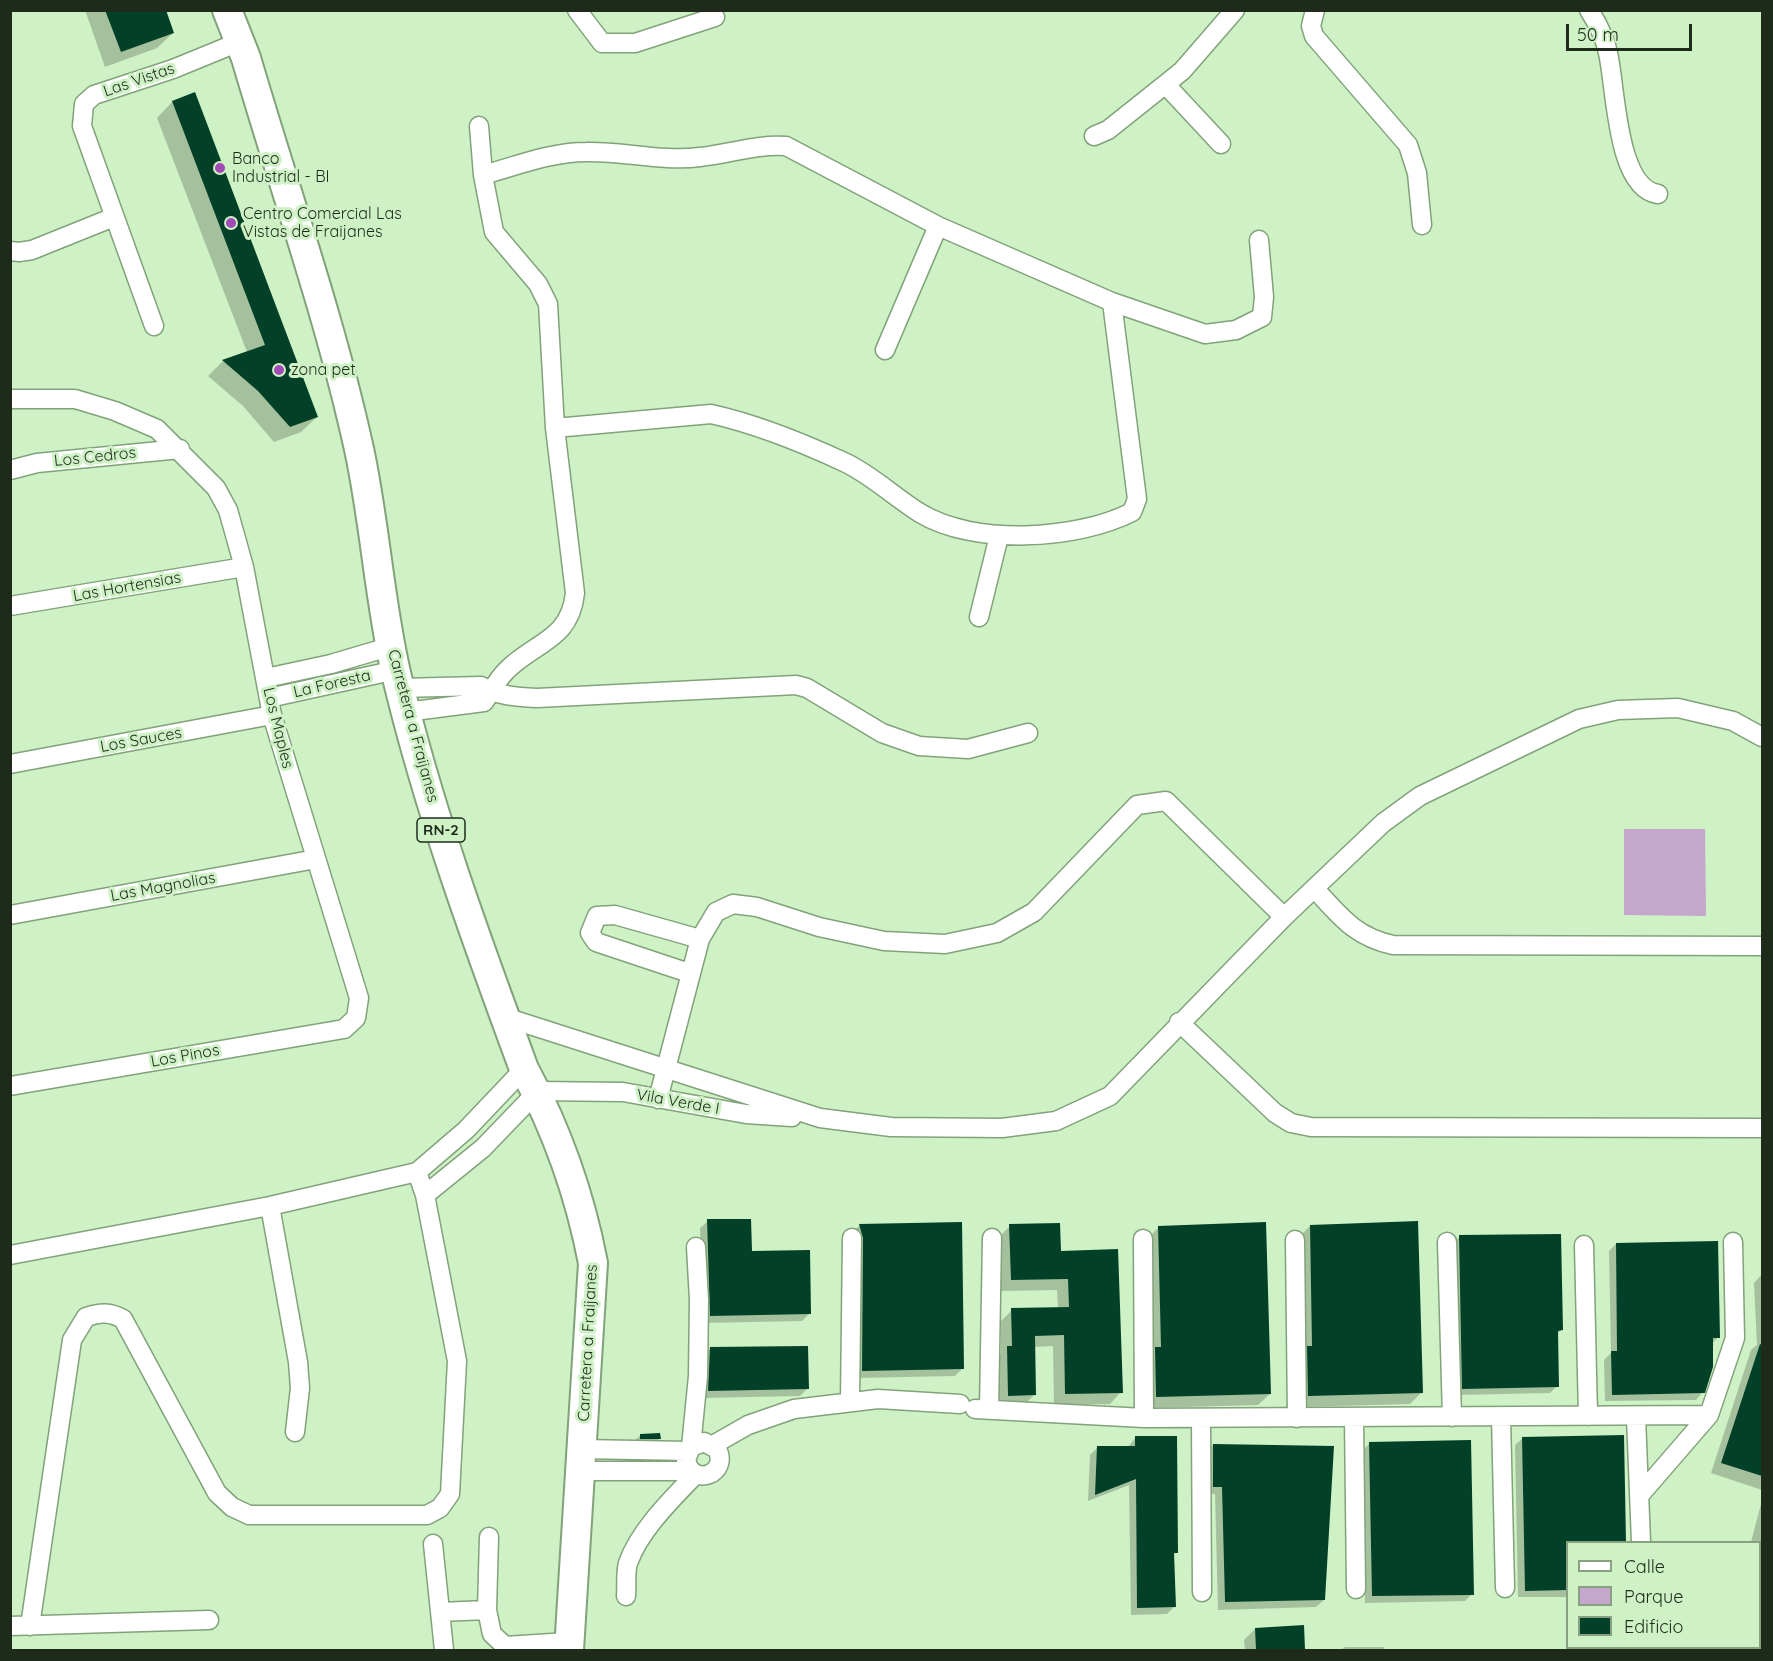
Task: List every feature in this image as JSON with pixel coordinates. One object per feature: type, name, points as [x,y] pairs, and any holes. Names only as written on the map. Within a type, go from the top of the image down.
[{"type":"main road","name":"Carretera a Fraijanes","points":[[227,10],[239,42],[338,364],[359,450],[398,679],[469,922],[505,1017],[572,1178],[583,1211],[593,1263],[582,1460],[568,1646]]},
{"type":"street","points":[[577,10],[602,43],[635,43],[715,17]]},
{"type":"street","points":[[1094,136],[1108,130],[1182,71],[1235,10]]},
{"type":"street","points":[[1315,10],[1311,26],[1314,36],[1408,145],[1417,172],[1422,225]]},
{"type":"street","points":[[1589,10],[1603,33],[1609,54],[1620,128],[1630,169],[1639,185],[1650,193],[1658,194]]},
{"type":"street","name":"Las Vistas","points":[[154,326],[82,126],[84,104],[94,96],[173,69],[239,42]]},
{"type":"street","points":[[1166,85],[1221,144]]},
{"type":"street","points":[[398,679],[484,702],[506,670],[558,631],[573,612],[575,593],[555,428],[548,304],[538,284],[494,232],[483,175],[479,126]]},
{"type":"street","points":[[483,175],[557,155],[583,152],[700,158],[766,144],[786,146],[938,226],[1112,302],[1205,334],[1236,330],[1262,317],[1264,297],[1259,240]]},
{"type":"street","points":[[10,251],[32,250],[114,217]]},
{"type":"street","points":[[885,350],[938,226]]},
{"type":"street","points":[[555,428],[711,414],[733,419],[845,462],[877,481],[921,514],[944,523],[999,536],[1029,537],[1056,533],[1119,518],[1132,512],[1137,499],[1112,302]]},
{"type":"street","name":"Los Maples","points":[[10,399],[75,399],[157,429],[180,449],[216,488],[228,510],[244,567],[271,707],[360,998],[356,1018]]},
{"type":"street","name":"Los Cedros","points":[[10,470],[37,463],[180,449]]},
{"type":"street","points":[[979,616],[999,536]]},
{"type":"street","name":"Las Hortensias","points":[[10,606],[244,567]]},
{"type":"street","name":"La Foresta","points":[[266,678],[331,664],[398,679]]},
{"type":"street","points":[[398,679],[481,686],[491,692],[537,698],[796,685],[807,688],[882,733],[919,746],[968,749],[1028,733]]},
{"type":"street","name":"La Foresta","points":[[271,707],[398,679]]},
{"type":"street","name":"Los Sauces","points":[[10,764],[271,707]]},
{"type":"street","points":[[505,1017],[820,1118],[891,1127],[1002,1128],[1056,1121],[1110,1096],[1179,1022],[1284,917],[1383,823],[1420,796],[1579,719],[1618,710],[1678,708],[1733,721],[1762,737]]},
{"type":"street","points":[[658,1099],[689,973],[700,939],[716,912],[733,904],[757,907],[819,927],[884,941],[945,944],[997,933],[1034,912],[1137,806],[1166,801],[1284,917]]},
{"type":"street","name":"Las Magnolias","points":[[10,915],[316,859]]},
{"type":"street","points":[[1315,889],[1356,932],[1377,942],[1393,945],[1762,946]]},
{"type":"street","points":[[689,973],[596,942],[590,933],[597,916],[615,915],[700,939]]},
{"type":"street","name":"Los Pinos","points":[[10,1086],[345,1029],[356,1018]]},
{"type":"street","points":[[1179,1022],[1275,1113],[1291,1123],[1311,1127],[1762,1128]]},
{"type":"street","points":[[10,1255],[270,1206],[417,1172],[466,1130],[532,1084]]},
{"type":"street","points":[[425,1195],[483,1148],[532,1084]]},
{"type":"street","name":"Vila Verde I","points":[[532,1084],[622,1092],[746,1114],[820,1118]]},
{"type":"street","points":[[30,1626],[72,1340],[86,1317],[99,1313],[112,1313],[123,1319],[217,1493],[232,1507],[249,1515],[428,1515],[441,1508],[450,1494],[457,1361],[425,1195],[417,1172]]},
{"type":"street","points":[[270,1206],[298,1362],[300,1388],[295,1432]]},
{"type":"street","points":[[850,1401],[852,1238]]},
{"type":"street","points":[[975,1407],[992,1238]]},
{"type":"street","points":[[1143,1239],[1144,1418]]},
{"type":"street","points":[[1295,1240],[1297,1418]]},
{"type":"street","points":[[1447,1242],[1452,1417]]},
{"type":"street","points":[[1639,1496],[1709,1415],[1735,1338],[1733,1242]]},
{"type":"street","points":[[1584,1245],[1588,1416]]},
{"type":"street","points":[[693,1473],[686,1460],[698,1353],[696,1247]]},
{"type":"street","points":[[582,1460],[689,1449],[699,1442],[713,1445],[748,1425],[794,1409],[878,1399],[1144,1418],[1709,1415]]},
{"type":"street","points":[[1502,1417],[1505,1588]]},
{"type":"street","points":[[1636,1417],[1641,1541]]},
{"type":"street","points":[[1201,1418],[1202,1592]]},
{"type":"street","points":[[1354,1418],[1356,1589]]},
{"type":"street","points":[[582,1460],[706,1476],[717,1470],[721,1460],[713,1445]]},
{"type":"street","points":[[626,1596],[627,1565],[637,1544],[693,1473]]},
{"type":"street","points":[[489,1537],[487,1610],[492,1634],[505,1646],[568,1646]]},
{"type":"street","points":[[433,1544],[444,1650]]},
{"type":"street","points":[[440,1612],[487,1610]]},
{"type":"street","points":[[10,1626],[209,1620]]},
{"type":"green space","points":[[1624,829],[1705,829],[1706,916],[1624,915]]},
{"type":"building","points":[[105,10],[166,10],[174,33],[121,52]]},
{"type":"building","name":"Centro Comercial Las Vistas de Fraijanes","points":[[195,92],[318,417],[290,427],[258,391],[222,360],[265,345],[172,101]]},
{"type":"building","points":[[707,1219],[751,1219],[752,1251],[810,1250],[811,1314],[710,1316]]},
{"type":"building","points":[[1418,1221],[1423,1393],[1308,1396],[1307,1346],[1312,1346],[1310,1225]]},
{"type":"building","points":[[962,1222],[964,1369],[862,1371],[863,1238],[859,1224]]},
{"type":"building","points":[[1266,1222],[1271,1394],[1156,1397],[1155,1347],[1161,1347],[1158,1226]]},
{"type":"building","points":[[1060,1223],[1061,1251],[1118,1249],[1123,1393],[1065,1394],[1064,1335],[1035,1336],[1036,1395],[1008,1396],[1007,1346],[1012,1346],[1011,1308],[1069,1307],[1068,1279],[1011,1280],[1009,1224]]},
{"type":"building","points":[[1561,1234],[1563,1330],[1558,1331],[1559,1387],[1462,1389],[1459,1235]]},
{"type":"building","points":[[1718,1241],[1720,1338],[1713,1338],[1713,1367],[1705,1393],[1612,1395],[1611,1351],[1617,1351],[1616,1243]]},
{"type":"building","points":[[1760,1344],[1762,1345],[1762,1476],[1721,1463]]},
{"type":"building","points":[[808,1346],[809,1389],[708,1391],[710,1347]]},
{"type":"building","points":[[660,1433],[661,1439],[640,1439],[640,1434]]},
{"type":"building","points":[[1624,1435],[1626,1541],[1566,1541],[1566,1590],[1525,1591],[1522,1437]]},
{"type":"building","points":[[1135,1436],[1177,1436],[1178,1553],[1174,1553],[1176,1607],[1137,1608],[1136,1479],[1095,1495],[1097,1446],[1135,1446]]},
{"type":"building","points":[[1471,1440],[1474,1595],[1372,1596],[1369,1442]]},
{"type":"building","points":[[1213,1444],[1334,1446],[1325,1600],[1225,1602],[1222,1487],[1213,1487]]},
{"type":"building","points":[[1304,1625],[1305,1650],[1256,1650],[1255,1628]]},
{"type":"place","name":"Banco Industrial - BI","points":[[220,168]]},
{"type":"place","name":"Centro Comercial Las Vistas de Fraijanes","points":[[231,223]]},
{"type":"place","name":"zona pet","points":[[279,370]]}]
